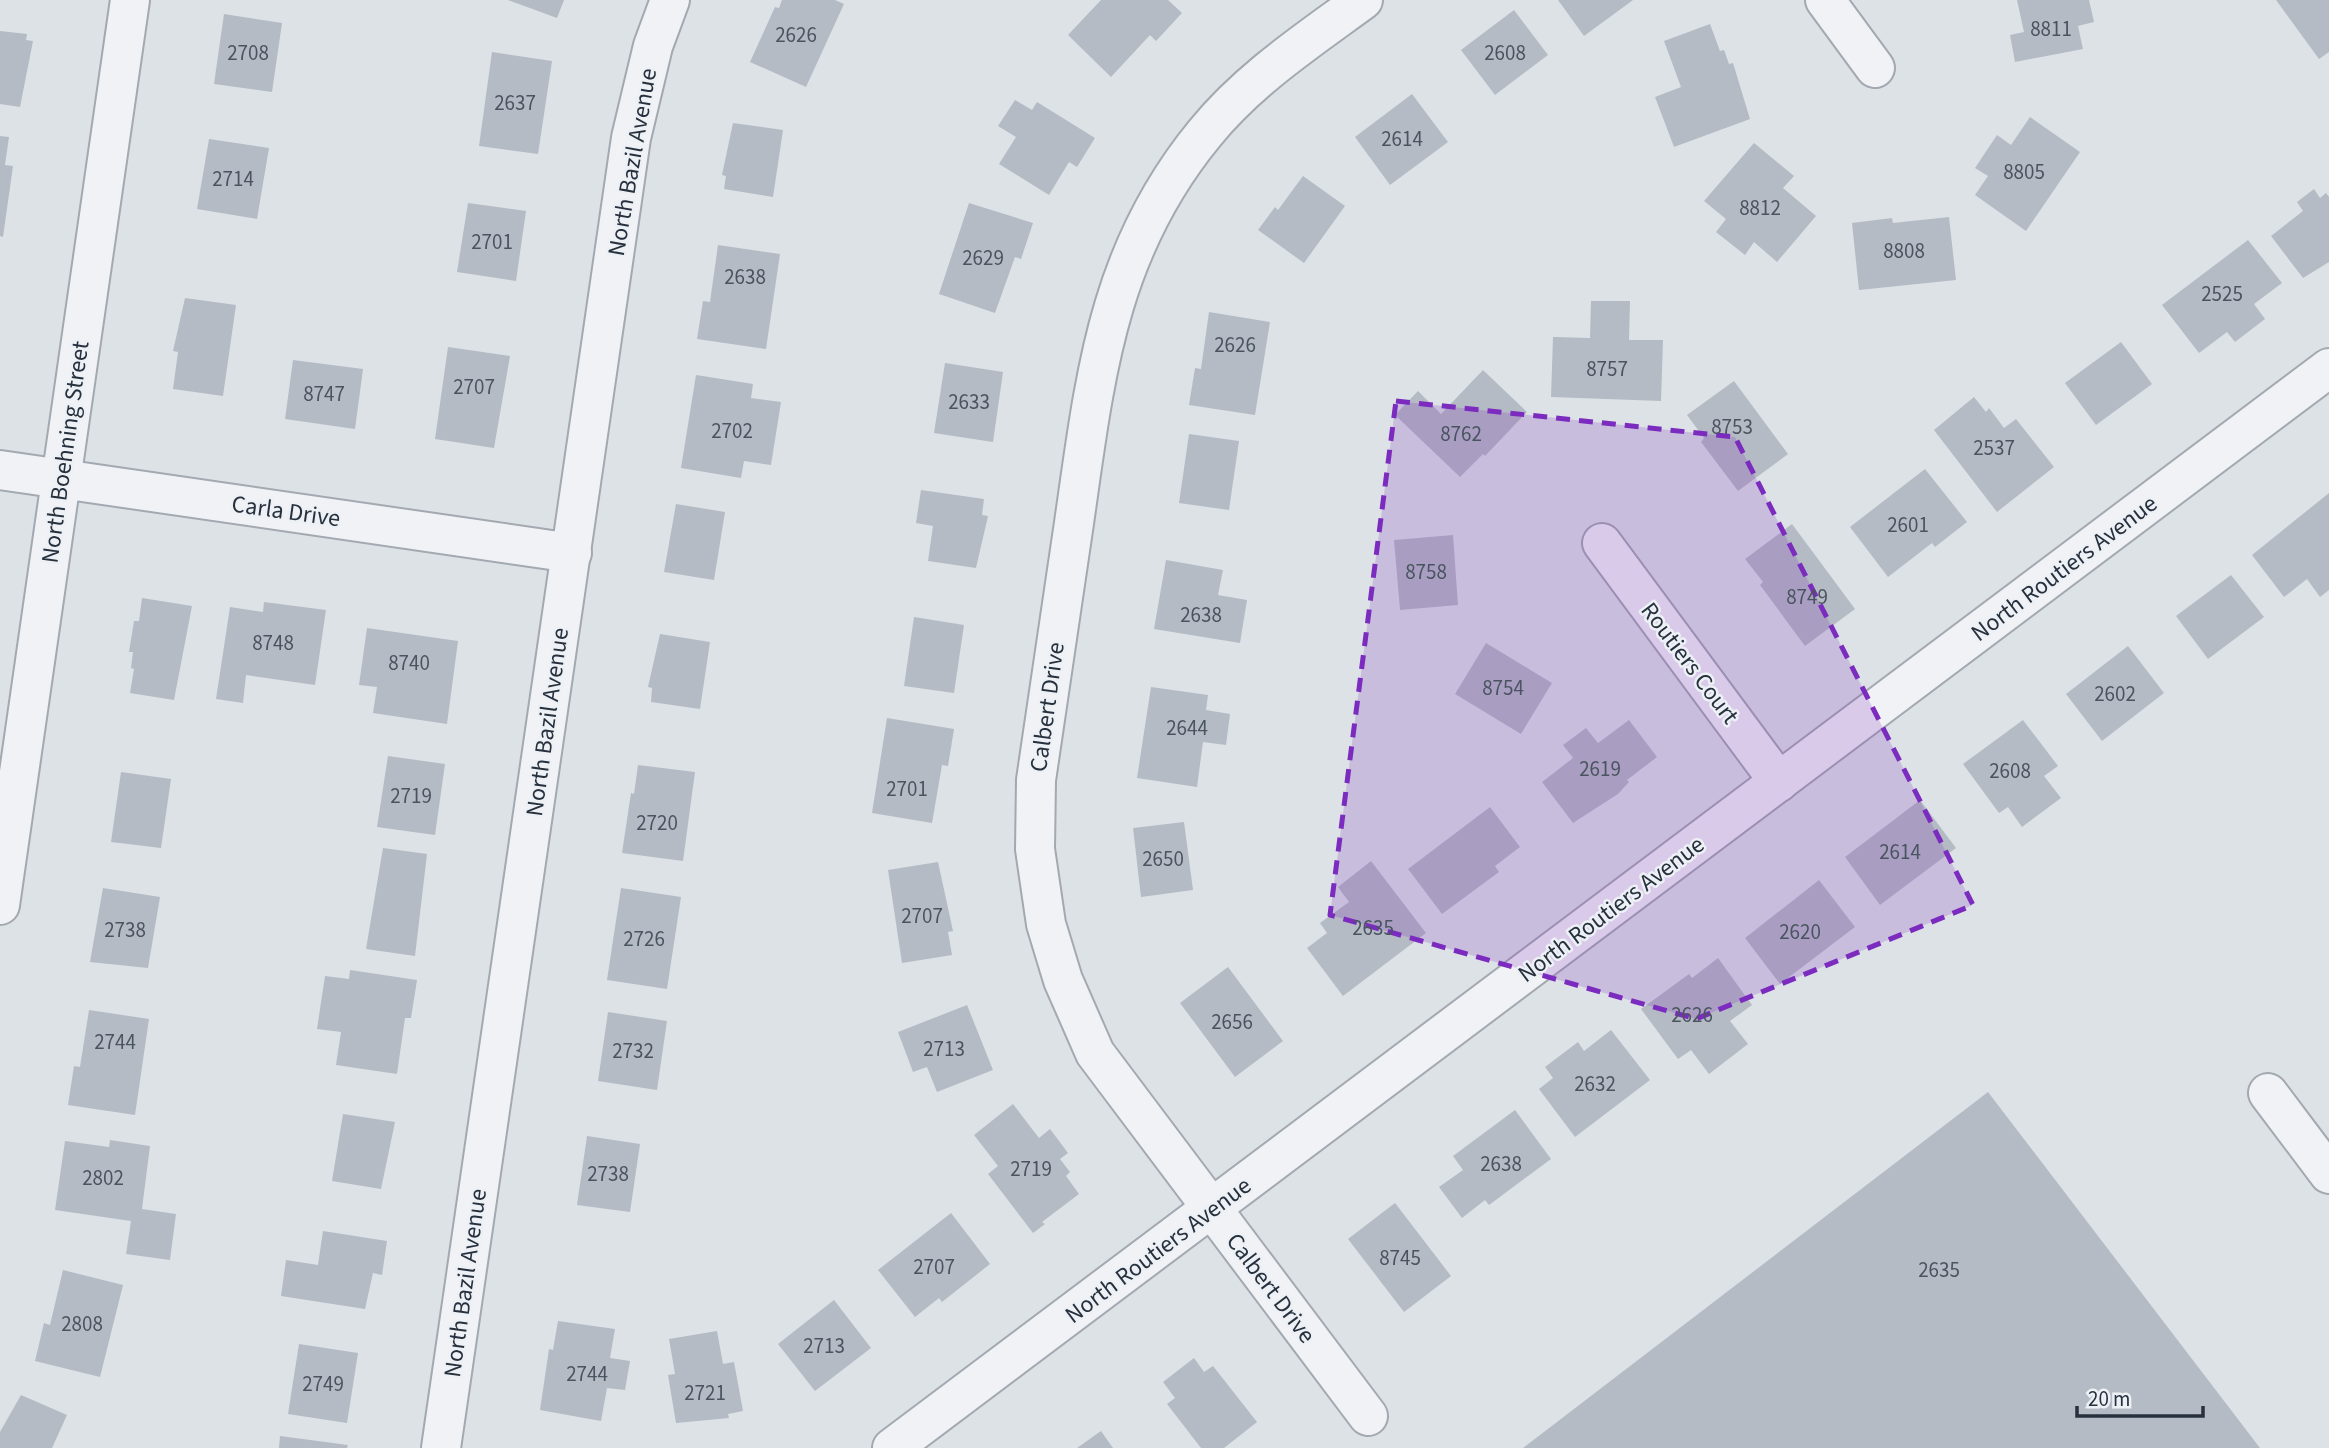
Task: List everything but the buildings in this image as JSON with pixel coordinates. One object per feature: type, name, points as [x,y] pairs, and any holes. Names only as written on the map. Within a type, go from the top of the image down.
[{"type":"street","name":"North Boehning Street","points":[[0,905],[130,0]]},
{"type":"street","name":"North Bazil Avenue","points":[[441,1448],[631,138],[653,46],[670,0]]},
{"type":"street","name":"Calbert Drive","points":[[1363,0],[1261,75],[1219,117],[1173,177],[1134,247],[1110,313],[1095,376],[1036,780],[1035,849],[1046,923],[1078,1017],[1095,1053],[1368,1416]]},
{"type":"street","points":[[1825,0],[1875,68]]},
{"type":"street","name":"North Routiers Avenue","points":[[892,1448],[2329,368]]},
{"type":"street","name":"Carla Drive","points":[[0,470],[572,554]]},
{"type":"street","name":"Routiers Court","points":[[1602,544],[1779,782]]},
{"type":"street","points":[[2268,1093],[2329,1174]]},
{"type":"highlighted area","points":[[1396,401],[1735,437],[1973,905],[1696,1019],[1330,915]]}]
